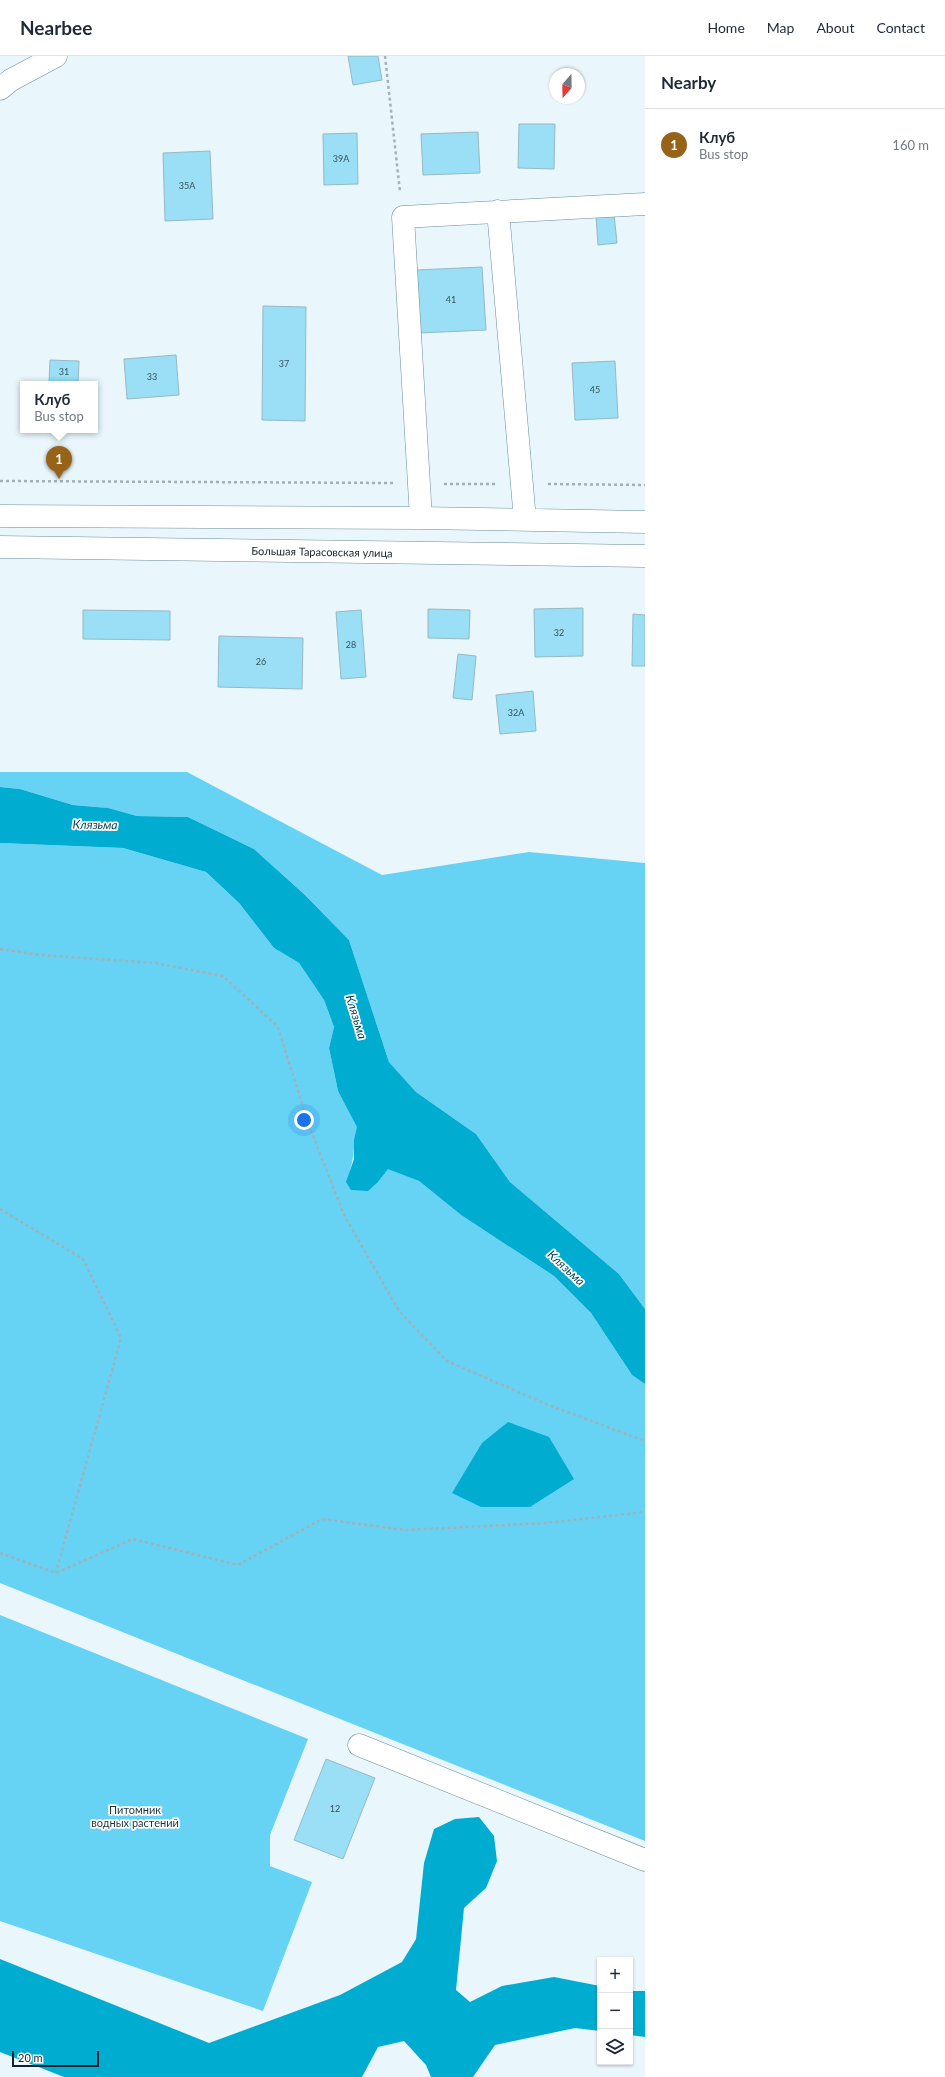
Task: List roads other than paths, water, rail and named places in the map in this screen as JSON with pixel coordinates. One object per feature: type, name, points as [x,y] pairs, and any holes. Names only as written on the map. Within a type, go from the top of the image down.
[{"type":"street","points":[[0,89],[11,80],[56,56]]},
{"type":"street","points":[[421,518],[403,217],[645,204]]},
{"type":"street","points":[[498,211],[525,520]]},
{"type":"street","points":[[0,516],[421,518],[645,522]]},
{"type":"street","name":"Большая Тарасовская улица","points":[[0,547],[645,556]]},
{"type":"street","points":[[359,1744],[645,1860]]},
{"type":"water","name":"Клязьма","points":[[0,787],[20,789],[73,805],[108,808],[137,816],[188,817],[254,849],[305,895],[349,940],[389,1062],[416,1092],[476,1134],[510,1182],[619,1274],[645,1309],[645,1384],[632,1375],[591,1313],[554,1276],[461,1215],[419,1181],[388,1169],[378,1182],[368,1191],[351,1190],[346,1182],[354,1159],[354,1140],[357,1127],[338,1091],[329,1048],[334,1027],[324,1000],[299,963],[274,948],[239,903],[206,872],[123,848],[0,843]]},
{"type":"water","points":[[508,1422],[549,1437],[574,1479],[530,1507],[481,1507],[452,1493],[482,1443]]},
{"type":"water","points":[[479,1817],[494,1836],[497,1861],[486,1888],[464,1908],[456,1990],[470,2002],[502,1986],[554,1977],[597,1985],[597,2031],[575,2028],[495,2045],[473,2077],[431,2077],[426,2065],[404,2041],[378,2047],[362,2077],[64,2077],[0,2052],[0,1959],[209,2043],[340,1995],[402,1962],[416,1939],[424,1863],[434,1829],[455,1819]]},
{"type":"water","points":[[633,1991],[645,1991],[645,2037],[633,2035]]},
{"type":"place","name":"Клуб","points":[[59,479]]},
{"type":"park label","name":"Питомник водных растений","points":[[135,1816]]}]
